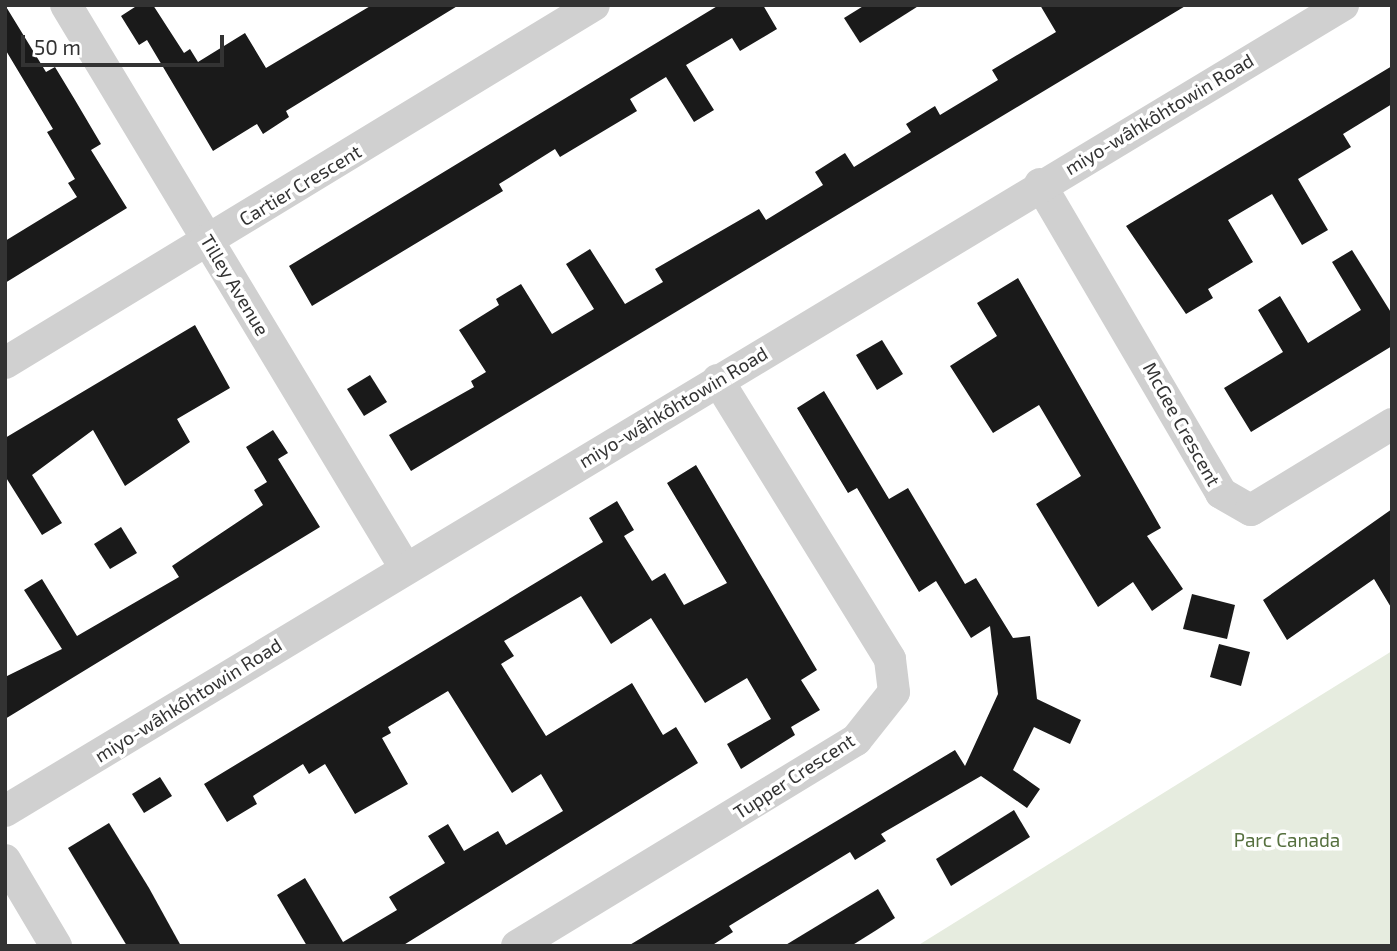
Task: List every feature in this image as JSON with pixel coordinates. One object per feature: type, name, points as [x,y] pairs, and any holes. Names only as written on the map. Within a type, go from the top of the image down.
[{"type":"street","name":"Tilley Avenue","points":[[66,5],[404,566]]},
{"type":"street","name":"Cartier Crescent","points":[[5,363],[594,5]]},
{"type":"street","name":"miyo-wâhkôhtowin Road","points":[[5,811],[404,566],[1343,5]]},
{"type":"street","name":"McGee Crescent","points":[[1040,184],[1221,493],[1251,510],[1392,424]]},
{"type":"street","name":"Tupper Crescent","points":[[517,946],[856,740],[894,692],[890,659],[718,380]]},
{"type":"street","points":[[5,860],[56,946]]},
{"type":"green space","name":"Parc Canada","points":[[1392,651],[1392,946],[917,946]]},
{"type":"building","points":[[5,5],[46,72],[55,67],[75,100],[101,144],[91,150],[127,208],[5,283],[5,241],[77,197],[68,183],[75,179],[47,132],[53,129],[5,49]]},
{"type":"building","points":[[138,5],[153,5],[184,53],[190,49],[198,62],[245,33],[266,68],[372,5],[459,5],[286,111],[289,117],[263,134],[257,124],[213,151],[147,40],[139,45],[121,16]]},
{"type":"building","points":[[719,5],[763,5],[777,29],[740,51],[732,38],[686,65],[714,110],[694,122],[666,77],[630,99],[637,111],[560,157],[555,149],[499,184],[503,191],[312,306],[289,266]]},
{"type":"building","points":[[865,5],[920,5],[860,43],[844,18]]},
{"type":"building","points":[[1040,5],[1187,5],[411,471],[389,435],[474,387],[471,381],[486,372],[459,330],[499,305],[496,299],[521,284],[552,334],[594,309],[566,264],[590,249],[625,304],[663,282],[655,269],[759,209],[766,220],[823,185],[815,172],[845,153],[854,167],[911,132],[906,124],[935,106],[940,115],[998,80],[992,70],[1056,32]]},
{"type":"building","points":[[1392,66],[1392,104],[1343,134],[1351,147],[1298,179],[1328,230],[1302,245],[1272,194],[1228,220],[1253,262],[1208,289],[1213,298],[1186,314],[1126,226]]},
{"type":"building","points":[[1352,250],[1392,314],[1392,346],[1251,432],[1224,388],[1283,352],[1258,310],[1280,296],[1308,343],[1361,310],[1332,262]]},
{"type":"building","points":[[1018,278],[1161,528],[1147,536],[1183,589],[1152,611],[1133,582],[1098,607],[1036,504],[1081,476],[1039,405],[993,433],[950,366],[997,336],[977,303]]},
{"type":"building","points":[[195,325],[230,388],[177,419],[190,442],[125,486],[93,430],[32,475],[62,523],[42,535],[5,476],[5,438]]},
{"type":"building","points":[[882,340],[903,374],[877,390],[856,355]]},
{"type":"building","points":[[370,375],[387,402],[364,416],[347,389]]},
{"type":"building","points":[[824,391],[889,499],[908,488],[965,584],[976,578],[1013,638],[1030,636],[1037,699],[1081,720],[1070,744],[1034,727],[1013,770],[1040,789],[1027,808],[981,776],[881,834],[886,841],[855,860],[850,852],[729,926],[733,932],[711,946],[628,946],[955,750],[965,766],[998,694],[990,626],[971,638],[936,581],[919,592],[857,488],[848,493],[797,408]]},
{"type":"building","points":[[273,430],[288,453],[278,459],[320,527],[5,719],[5,677],[62,649],[24,590],[42,579],[77,636],[179,577],[172,566],[263,505],[254,490],[267,482],[246,447]]},
{"type":"building","points":[[696,465],[817,670],[801,680],[820,710],[791,727],[795,735],[741,769],[727,744],[771,719],[747,678],[705,703],[651,618],[611,644],[581,596],[504,641],[514,656],[501,664],[546,736],[632,683],[663,735],[676,727],[698,763],[402,946],[307,946],[277,895],[305,878],[343,942],[397,910],[389,897],[445,863],[428,836],[448,824],[464,851],[498,831],[506,845],[563,811],[541,774],[512,793],[448,691],[388,727],[391,733],[382,738],[408,784],[355,814],[325,764],[309,774],[303,764],[253,796],[257,804],[227,822],[204,784],[603,542],[589,518],[617,501],[634,530],[624,536],[652,581],[665,573],[684,605],[727,583],[667,483]]},
{"type":"building","points":[[1392,509],[1392,609],[1374,579],[1287,640],[1263,600]]},
{"type":"building","points":[[121,527],[137,553],[110,569],[94,544]]},
{"type":"building","points":[[1192,594],[1235,605],[1227,639],[1183,629]]},
{"type":"building","points":[[1219,644],[1250,652],[1241,686],[1210,677]]},
{"type":"building","points":[[160,777],[172,796],[144,813],[132,794]]},
{"type":"building","points":[[1014,810],[1030,837],[951,886],[936,859]]},
{"type":"building","points":[[109,823],[181,946],[127,946],[68,848]]},
{"type":"building","points":[[878,889],[895,918],[851,946],[784,946]]}]
